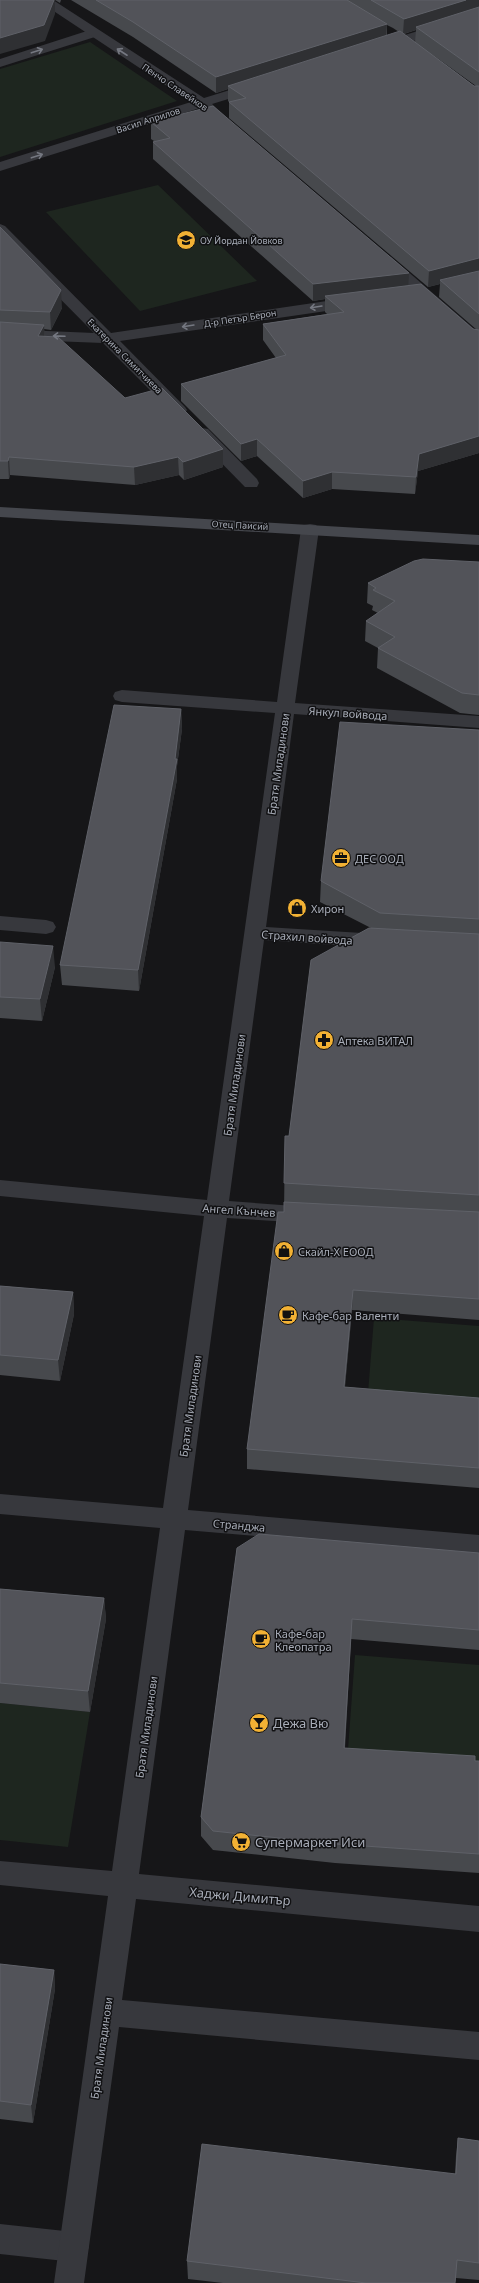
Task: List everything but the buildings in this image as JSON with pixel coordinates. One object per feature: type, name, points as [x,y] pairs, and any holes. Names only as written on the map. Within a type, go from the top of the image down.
[{"type":"street","name":"Пенчо Славейков","points":[[44,0],[202,104],[238,134]]},
{"type":"street","points":[[364,52],[479,16]]},
{"type":"street","points":[[0,63],[93,33]]},
{"type":"street","points":[[389,33],[413,49]]},
{"type":"street","name":"Васил Априлов","points":[[0,167],[268,82]]},
{"type":"street","name":"Екатерина Симитчиева","points":[[0,229],[252,483]]},
{"type":"street","points":[[372,248],[434,292],[479,341]]},
{"type":"street","points":[[404,297],[434,292]]},
{"type":"street","name":"Д-р Петър Берон","points":[[0,334],[107,338],[365,301]]},
{"type":"street","name":"Отец Паисий","points":[[0,512],[479,540]]},
{"type":"street","name":"Братя Миладинови","points":[[69,2283],[310,529]]},
{"type":"street","name":"Янкул войвода","points":[[122,696],[479,722]]},
{"type":"street","points":[[0,923],[46,927]]},
{"type":"street","name":"Страхил войвода","points":[[255,933],[394,943]]},
{"type":"street","name":"Ангел Кънчев","points":[[0,1188],[217,1209],[328,1216]]},
{"type":"street","name":"Странджа","points":[[0,1504],[479,1545]]},
{"type":"street","name":"Хаджи Димитър","points":[[0,1873],[479,1919]]},
{"type":"street","points":[[106,2012],[479,2046]]},
{"type":"street","points":[[0,2239],[74,2248]]},
{"type":"shaded area","points":[[90,42],[177,101],[0,157],[0,69]]},
{"type":"shaded area","points":[[158,185],[257,281],[140,311],[46,212]]},
{"type":"shaded area","points":[[374,1318],[479,1326],[479,1402],[368,1393]]},
{"type":"shaded area","points":[[355,1655],[479,1665],[479,1773],[347,1763]]},
{"type":"shaded area","points":[[0,1703],[90,1712],[68,1847],[0,1840]]},
{"type":"place","name":"ОУ Йордан Йовков","points":[[186,240]]},
{"type":"place","name":"ДЕС ООД","points":[[341,858]]},
{"type":"place","name":"Хирон","points":[[297,908]]},
{"type":"place","name":"Аптека ВИТАЛ","points":[[324,1040]]},
{"type":"place","name":"Скайл-Х ЕООД","points":[[284,1251]]},
{"type":"place","name":"Кафе-бар Валенти","points":[[288,1315]]},
{"type":"place","name":"Кафе-бар Клеопатра","points":[[261,1639]]},
{"type":"place","name":"Дежа Вю","points":[[259,1723]]},
{"type":"place","name":"Супермаркет Иси","points":[[241,1842]]}]
